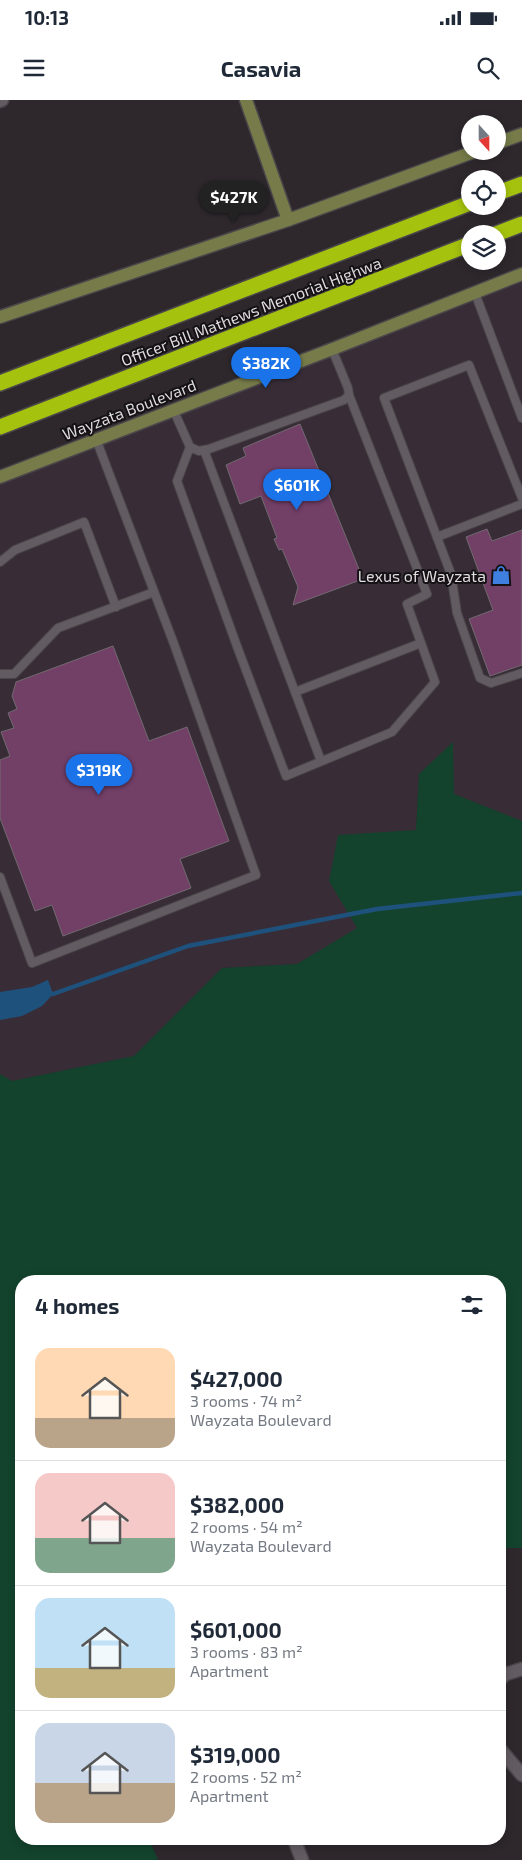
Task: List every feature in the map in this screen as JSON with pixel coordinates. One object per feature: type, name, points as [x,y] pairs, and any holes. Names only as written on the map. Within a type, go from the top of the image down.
[{"type":"highway","points":[[506,190],[522,184]]},
{"type":"highway","points":[[2,382],[461,206]]},
{"type":"highway","points":[[506,230],[522,224]]},
{"type":"highway","name":"Officer Bill Mathews Memorial Highwa","points":[[44,410],[461,248]]},
{"type":"highway","points":[[0,427],[44,410]]},
{"type":"highway","points":[[0,438],[44,410]]},
{"type":"street","points":[[246,100],[288,220]]},
{"type":"street","points":[[506,140],[522,134]]},
{"type":"street","points":[[0,317],[288,220],[461,157]]},
{"type":"street","name":"Wayzata Boulevard","points":[[0,477],[522,274]]},
{"type":"street","points":[[506,1674],[522,1669]]},
{"type":"street","points":[[506,1757],[522,1775]]},
{"type":"street","points":[[296,1845],[302,1860]]},
{"type":"lane","points":[[475,293],[522,418]]},
{"type":"lane","points":[[190,447],[177,481],[286,776],[392,732],[435,682],[408,604],[428,594],[332,349]]},
{"type":"lane","points":[[522,498],[469,365],[384,398],[451,574],[457,613],[480,678],[491,683],[522,673]]},
{"type":"lane","points":[[173,409],[190,447],[199,451],[344,400],[349,395]]},
{"type":"lane","points":[[0,877],[32,963],[256,875],[154,592],[96,439]]},
{"type":"lane","points":[[204,450],[322,761]]},
{"type":"lane","points":[[437,537],[522,504]]},
{"type":"lane","points":[[0,562],[15,550],[84,522],[116,606]]},
{"type":"lane","points":[[0,674],[14,674],[58,628],[154,592]]},
{"type":"lane","points":[[295,692],[421,643]]},
{"type":"shaded area","points":[[522,274],[522,821],[454,794],[452,743],[419,774],[416,830],[329,881],[358,928],[297,964],[222,968],[134,1056],[12,1081],[0,1074],[0,477]]},
{"type":"green space","points":[[453,742],[454,794],[522,821],[522,1548],[506,1548],[506,1275],[15,1275],[15,1845],[152,1845],[158,1860],[0,1860],[0,1074],[12,1081],[134,1056],[222,968],[297,964],[357,928],[329,881],[338,835],[416,830],[419,774]]},
{"type":"water","points":[[48,980],[53,994],[42,1006],[22,1016],[0,1020],[0,992],[32,987]]},
{"type":"building","points":[[300,424],[363,579],[293,605],[298,587],[282,549],[279,550],[274,539],[277,538],[261,496],[240,504],[226,465],[246,456],[243,448]]},
{"type":"building","name":"Lexus of Wayzata","points":[[487,529],[492,541],[522,530],[522,665],[490,676],[469,619],[493,610],[466,537]]},
{"type":"building","points":[[113,646],[149,741],[187,727],[229,841],[180,859],[191,888],[63,936],[52,905],[35,911],[0,818],[0,760],[10,756],[1,732],[14,728],[8,713],[17,709],[12,696],[16,682]]},
{"type":"waterway","points":[[53,994],[188,946],[377,909],[522,893]]},
{"type":"place","name":"Lexus of Wayzata","points":[[501,575]]}]
